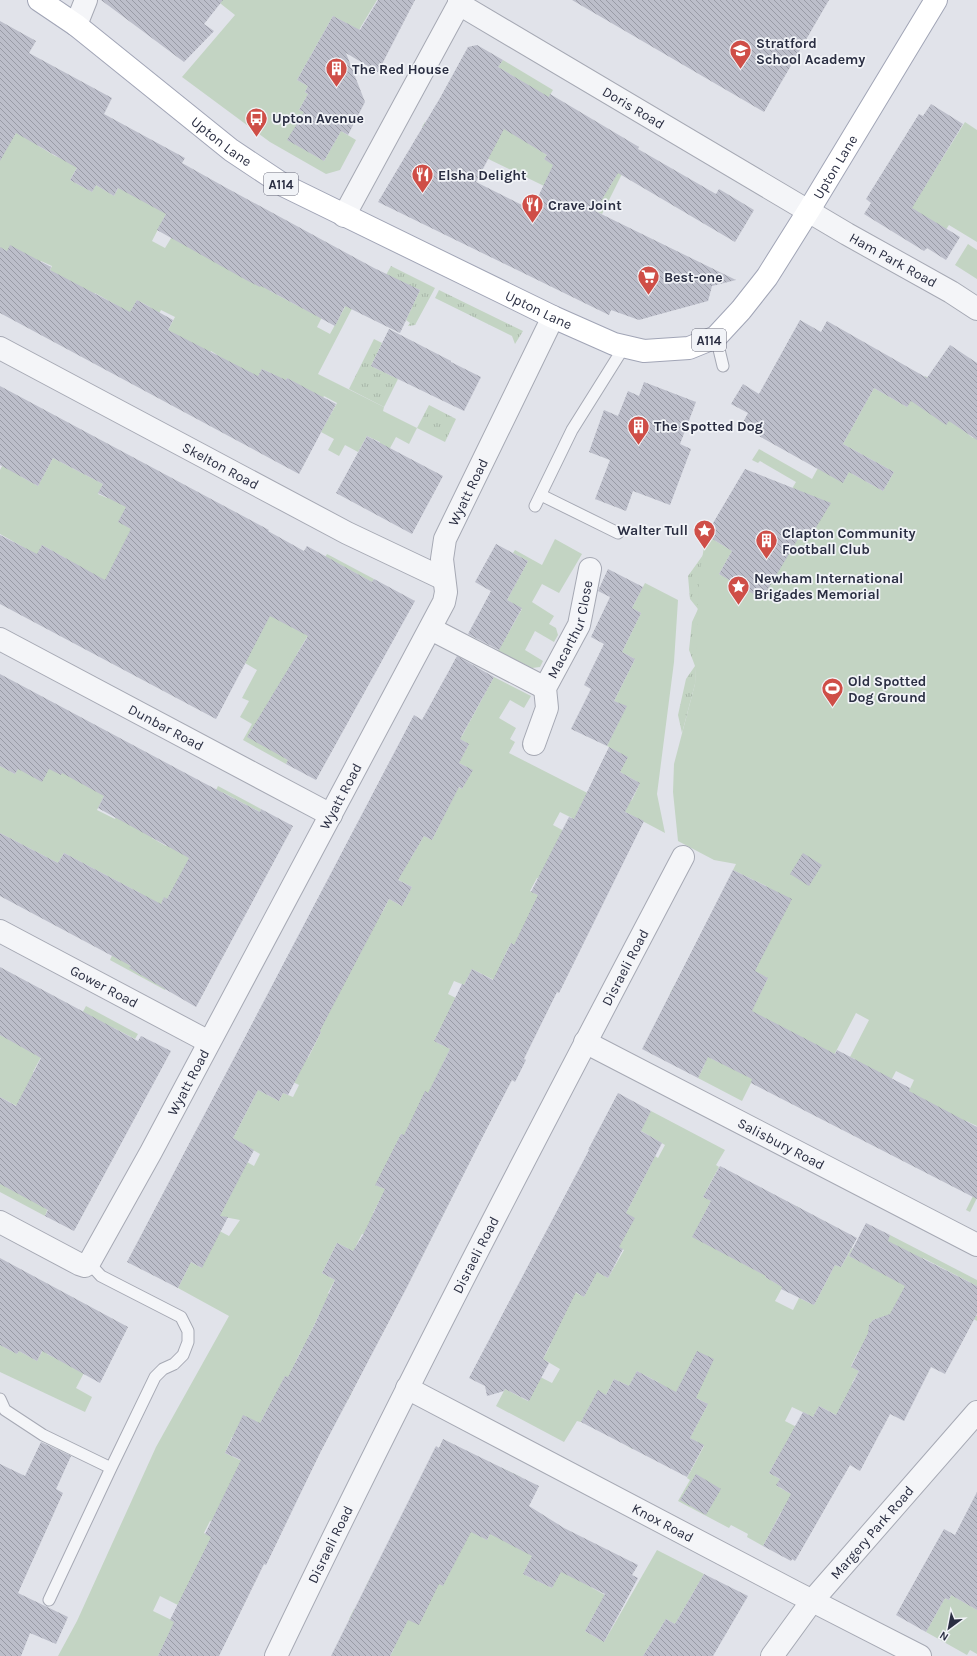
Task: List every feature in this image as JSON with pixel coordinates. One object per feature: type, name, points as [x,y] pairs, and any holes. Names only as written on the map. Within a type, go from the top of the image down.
[{"type":"main road","name":"Upton Lane","points":[[39,0],[76,25],[231,150],[285,186],[553,317],[614,344],[644,351],[689,348],[716,337],[741,310],[767,277],[936,0]]},
{"type":"street","points":[[76,25],[86,0]]},
{"type":"street","points":[[344,216],[459,2]]},
{"type":"street","name":"Doris Road","points":[[459,2],[809,210]]},
{"type":"street","name":"Ham Park Road","points":[[809,210],[847,234],[951,292],[977,309]]},
{"type":"street","name":"Wyatt Road","points":[[89,1263],[431,629],[444,602],[446,592],[442,559],[445,539],[553,317]]},
{"type":"street","name":"Skelton Road","points":[[0,348],[347,533],[444,579]]},
{"type":"street","name":"Macarthur Close","points":[[534,744],[548,708],[544,688],[579,625],[590,569]]},
{"type":"street","name":"Macarthur Close","points":[[431,629],[544,688]]},
{"type":"street","name":"Dunbar Road","points":[[0,639],[331,815]]},
{"type":"street","name":"Disraeli Road","points":[[276,1656],[407,1388],[585,1042],[683,857]]},
{"type":"street","name":"Gower Road","points":[[0,930],[209,1042]]},
{"type":"street","name":"Salisbury Road","points":[[585,1042],[977,1245]]},
{"type":"street","points":[[0,1222],[79,1264],[85,1266],[89,1263]]},
{"type":"street","name":"Knox Road","points":[[407,1388],[812,1601],[920,1656]]},
{"type":"street","name":"Margery Park Road","points":[[772,1656],[812,1601],[977,1412]]},
{"type":"lane","points":[[716,337],[723,366]]},
{"type":"lane","points":[[535,506],[572,430],[624,347]]},
{"type":"lane","points":[[541,495],[618,533]]},
{"type":"lane","points":[[49,1600],[155,1378],[163,1369],[174,1364],[183,1355],[188,1342],[188,1331],[181,1317],[101,1276],[89,1263]]},
{"type":"lane","points":[[0,1399],[5,1410],[43,1435],[111,1468]]},
{"type":"green space","points":[[216,0],[377,0],[359,30],[333,16],[297,80],[308,86],[305,92],[308,94],[299,110],[304,112],[288,140],[324,161],[341,131],[356,140],[340,170],[326,174],[270,142],[182,77],[235,15]]},
{"type":"green space","points":[[503,60],[553,90],[523,140],[547,155],[544,159],[609,188],[618,172],[622,174],[602,214],[422,127],[425,122],[489,156],[526,84],[498,67]]},
{"type":"green space","points":[[56,111],[37,145],[55,156],[79,164],[70,180],[92,192],[96,185],[114,196],[128,170],[172,202],[152,241],[165,248],[173,235],[276,258],[270,291],[298,306],[314,278],[322,317],[317,327],[330,334],[351,296],[357,299],[318,374],[384,407],[383,411],[417,428],[409,444],[396,437],[375,476],[380,442],[367,436],[358,452],[345,445],[339,456],[328,450],[334,439],[321,432],[337,403],[324,396],[301,437],[299,385],[287,378],[266,418],[275,375],[262,369],[256,380],[211,351],[195,380],[168,330],[175,317],[161,310],[140,350],[150,307],[137,300],[130,313],[95,293],[90,303],[50,270],[52,266],[41,261],[26,289],[7,251],[2,248],[0,250],[0,131],[13,138],[25,118]]},
{"type":"green space","points":[[965,122],[977,130],[977,242],[949,225],[939,240],[910,210]]},
{"type":"green space","points":[[968,244],[977,250],[977,279],[955,265]]},
{"type":"green space","points":[[391,266],[435,288],[415,325],[408,326],[410,323],[406,320],[420,290],[386,275]]},
{"type":"green space","points":[[439,290],[523,331],[515,344],[512,336],[435,298]]},
{"type":"green space","points":[[374,339],[382,343],[371,366],[398,379],[384,407],[349,389]]},
{"type":"green space","name":"Old Spotted Dog Ground","points":[[925,376],[966,397],[959,427],[973,438],[977,433],[977,1126],[966,1121],[951,1151],[909,1091],[914,1080],[896,1071],[875,1111],[852,1065],[855,1059],[850,1057],[869,1020],[856,1013],[834,1055],[765,1055],[742,1101],[698,1078],[705,1064],[683,1053],[687,1046],[718,1062],[731,1035],[704,1010],[670,993],[674,986],[708,1004],[752,1009],[768,978],[731,959],[768,887],[733,870],[736,864],[714,860],[678,841],[673,792],[674,764],[695,684],[699,577],[706,535],[732,551],[719,574],[736,583],[796,482],[760,461],[758,463],[752,460],[759,449],[812,479],[818,468],[843,482],[849,472],[883,491],[894,472],[843,444],[874,388],[907,407]]},
{"type":"green space","points":[[429,405],[456,419],[445,442],[417,428]]},
{"type":"green space","points":[[18,436],[20,476],[38,486],[53,458],[103,484],[98,494],[107,498],[112,489],[125,496],[131,529],[164,555],[286,624],[327,554],[374,579],[372,582],[339,564],[341,655],[307,637],[297,654],[288,760],[286,764],[243,740],[252,724],[240,717],[249,701],[242,698],[257,670],[245,663],[48,594],[67,559],[42,545],[23,581],[23,547],[0,534],[0,470]]},
{"type":"green space","points":[[555,539],[582,554],[559,593],[542,584],[532,602],[554,616],[549,624],[556,628],[558,635],[554,642],[535,631],[525,650],[543,661],[540,667],[532,668],[498,651],[522,609],[507,600],[528,561],[513,553],[515,550],[542,565]]},
{"type":"green space","points":[[703,555],[695,684],[682,733],[678,715],[686,679],[695,666],[689,650],[692,622],[698,609],[690,599],[688,576]]},
{"type":"green space","points":[[645,583],[678,600],[674,662],[657,794],[665,833],[616,807],[632,800],[640,783],[620,772],[627,757],[607,746],[626,707],[614,701],[635,659],[622,652],[641,613],[632,608]]},
{"type":"green space","points":[[494,677],[531,696],[524,708],[510,700],[499,718],[516,728],[510,739],[515,742],[509,753],[609,804],[584,799],[577,813],[596,830],[560,812],[553,825],[564,831],[565,892],[537,878],[530,891],[560,906],[516,946],[511,943],[504,957],[516,991],[472,969],[464,985],[454,981],[448,994],[501,1021],[441,1027],[434,1041],[450,1049],[443,1063],[473,1078],[458,1108],[425,1092],[420,1143],[401,1134],[376,1185],[397,1195],[393,1202],[382,1196],[373,1213],[397,1225],[387,1246],[362,1234],[355,1248],[401,1275],[337,1243],[322,1273],[335,1280],[328,1293],[353,1306],[319,1315],[307,1340],[330,1351],[325,1361],[302,1349],[295,1363],[352,1392],[348,1400],[313,1382],[310,1389],[285,1376],[273,1400],[293,1423],[267,1410],[260,1423],[275,1459],[232,1437],[225,1453],[244,1462],[237,1534],[210,1521],[204,1533],[233,1548],[231,1632],[160,1596],[153,1611],[194,1631],[169,1634],[158,1656],[58,1656],[77,1621],[156,1447],[229,1316],[178,1288],[188,1268],[169,1258],[173,1253],[202,1268],[191,1216],[229,1236],[240,1220],[219,1216],[247,1162],[254,1166],[260,1154],[233,1138],[258,1090],[279,1101],[283,1093],[293,1097],[299,1085],[269,1070],[282,1045],[308,1058],[321,1032],[296,1019],[383,911],[389,899],[402,906],[412,887],[387,874],[403,854],[411,858],[424,836],[432,840],[440,824],[448,782],[462,789],[472,770],[450,758],[439,745],[462,757],[469,744],[427,722],[429,718],[462,736]]},
{"type":"green space","points":[[28,750],[49,769],[72,754],[114,776],[97,810],[115,819],[122,805],[154,833],[152,838],[166,846],[209,804],[218,786],[261,809],[260,812],[222,792],[214,807],[201,847],[167,899],[164,898],[130,968],[166,988],[165,990],[110,960],[140,893],[64,853],[58,863],[0,833],[0,766],[15,774]]},
{"type":"green space","points":[[86,1006],[138,1034],[135,1039],[114,1028],[45,1216],[0,1192],[0,1168],[30,1113],[0,1097],[0,1035],[28,1050],[54,1033],[33,1072],[47,1079]]},
{"type":"green space","points":[[651,1111],[725,1150],[716,1165],[719,1167],[703,1197],[711,1201],[693,1237],[761,1273],[797,1206],[801,1209],[765,1277],[777,1284],[802,1251],[775,1301],[793,1310],[799,1298],[814,1305],[835,1265],[841,1267],[852,1248],[849,1256],[873,1268],[890,1235],[977,1280],[977,1286],[923,1258],[911,1282],[977,1316],[977,1321],[968,1316],[920,1340],[879,1318],[873,1320],[869,1325],[870,1334],[907,1360],[929,1371],[927,1375],[890,1369],[858,1352],[851,1366],[859,1371],[852,1383],[876,1396],[846,1420],[819,1406],[813,1417],[792,1407],[785,1421],[812,1435],[784,1447],[769,1473],[780,1479],[777,1486],[793,1495],[812,1528],[781,1512],[763,1546],[747,1537],[748,1534],[731,1525],[729,1528],[678,1501],[690,1480],[687,1478],[704,1446],[690,1438],[708,1404],[696,1398],[697,1395],[679,1387],[667,1408],[649,1417],[632,1449],[626,1445],[658,1382],[637,1371],[629,1386],[614,1379],[606,1395],[598,1391],[581,1422],[577,1421],[564,1442],[496,1406],[505,1389],[528,1401],[536,1387],[517,1365],[552,1383],[560,1369],[543,1359],[550,1346],[532,1337],[555,1333],[569,1306],[528,1267],[584,1297],[591,1283],[563,1269],[569,1257],[608,1278],[624,1250],[556,1214],[626,1213],[655,1156],[658,1158],[665,1145],[638,1129],[645,1122]]},
{"type":"green space","points":[[973,1196],[977,1198],[970,1212],[966,1210]]},
{"type":"green space","points":[[55,1328],[60,1330],[47,1354],[74,1368],[96,1350],[76,1388],[92,1397],[85,1412],[0,1372],[0,1345],[17,1354],[19,1351],[37,1361]]},
{"type":"green space","points":[[502,1468],[521,1477],[532,1556],[523,1574],[552,1588],[561,1570],[605,1595],[585,1631],[604,1642],[657,1550],[704,1574],[675,1624],[666,1619],[643,1656],[390,1656],[394,1649],[377,1641],[380,1635],[349,1619],[354,1609],[400,1633],[407,1619],[423,1617],[365,1588],[371,1576],[402,1592],[436,1582],[443,1586],[445,1518],[487,1540],[495,1525],[489,1494]]},
{"type":"green space","points":[[951,1595],[977,1610],[977,1654],[970,1650],[967,1655],[926,1632],[945,1598],[949,1600]]},
{"type":"building","points":[[101,0],[223,0],[204,24],[214,31],[184,62]]},
{"type":"building","name":"The Red House","points":[[378,0],[415,0],[378,72],[346,53],[365,102],[348,135],[341,131],[324,161],[287,140],[304,112],[299,110],[308,94],[305,92],[308,86],[297,80],[333,16],[360,30]]},
{"type":"building","points":[[572,0],[829,0],[764,112]]},
{"type":"building","points":[[0,21],[36,41],[29,53],[112,98],[104,114],[185,158],[182,163],[223,186],[374,268],[420,290],[400,333],[345,306],[335,326],[261,286],[260,287],[246,280],[157,230],[166,214],[118,188],[114,196],[96,185],[92,192],[70,180],[77,168],[16,133],[0,161]]},
{"type":"building","points":[[477,45],[503,60],[498,67],[549,97],[550,94],[639,147],[638,149],[716,194],[719,189],[754,210],[735,242],[618,173],[595,211],[736,280],[712,286],[708,301],[639,320],[611,310],[609,315],[378,202],[440,98],[468,47]],"holes":[[[504,129],[547,155],[544,159],[553,165],[532,210],[476,182]]]},
{"type":"building","points":[[931,104],[963,124],[912,208],[960,237],[946,260],[927,248],[924,251],[864,214],[871,203],[866,199],[919,114],[923,116]]},
{"type":"building","points":[[10,245],[51,267],[50,270],[130,312],[137,300],[173,320],[168,330],[258,376],[262,369],[286,380],[287,378],[336,404],[299,474],[0,313],[0,247],[7,251]]},
{"type":"building","points":[[800,320],[821,332],[827,321],[927,378],[950,345],[977,363],[977,440],[949,421],[946,425],[911,401],[907,407],[874,388],[843,444],[894,472],[883,491],[849,472],[843,483],[741,426],[748,413],[731,404],[743,384],[759,394]]},
{"type":"building","points":[[389,329],[481,377],[464,411],[371,366]]},
{"type":"building","name":"The Spotted Dog","points":[[644,382],[696,402],[680,444],[691,449],[670,505],[633,491],[626,511],[595,499],[610,460],[589,452],[604,410],[618,416],[628,391],[639,396]]},
{"type":"building","points":[[0,386],[269,530],[268,531],[304,551],[307,546],[372,582],[374,579],[415,601],[316,780],[286,764],[288,760],[247,737],[308,636],[270,616],[216,719],[0,604],[0,535],[37,554],[42,545],[105,580],[131,529],[118,522],[126,507],[98,493],[103,484],[53,458],[38,486],[0,465]]},
{"type":"building","points":[[367,436],[443,476],[412,534],[336,493]]},
{"type":"building","points":[[745,469],[831,503],[809,539],[801,534],[762,599],[719,574],[732,551],[706,535]]},
{"type":"building","points":[[496,544],[528,561],[507,600],[522,608],[499,650],[468,634],[491,591],[475,582]]},
{"type":"building","points":[[608,569],[643,587],[632,608],[641,613],[622,652],[635,659],[614,701],[627,706],[607,746],[571,729],[591,689],[584,685],[604,644],[591,637],[610,597],[598,591]]},
{"type":"building","points":[[457,656],[494,677],[460,739],[469,744],[459,763],[473,770],[462,789],[459,787],[432,840],[424,836],[398,880],[412,887],[402,906],[389,899],[288,1095],[283,1093],[279,1101],[258,1090],[233,1138],[254,1150],[220,1216],[228,1217],[202,1268],[191,1262],[178,1288],[127,1262],[414,715],[422,720]]},
{"type":"building","points":[[0,674],[204,783],[260,812],[261,809],[293,826],[196,1007],[129,968],[131,966],[0,896],[0,833],[58,863],[64,853],[161,904],[164,897],[167,899],[189,858],[98,808],[104,796],[62,773],[61,775],[49,769],[42,782],[18,769],[15,774],[0,766]]},
{"type":"building","points":[[609,747],[628,757],[620,772],[640,783],[625,812],[644,821],[559,993],[557,992],[524,1059],[526,1060],[515,1082],[512,1080],[482,1138],[406,1289],[320,1453],[266,1565],[264,1564],[219,1656],[158,1656],[174,1622],[170,1620],[211,1537],[205,1534],[241,1460],[225,1453],[243,1415],[260,1423],[285,1376],[288,1377],[335,1280],[322,1273],[337,1243],[353,1251],[363,1235],[385,1189],[375,1185],[401,1134],[404,1135],[425,1091],[428,1093],[450,1049],[434,1041],[462,984],[464,985],[472,969],[493,980],[511,943],[514,945],[538,895],[531,892],[569,817],[574,819]]},
{"type":"building","points":[[803,853],[822,865],[809,886],[790,874]]},
{"type":"building","points":[[733,870],[792,899],[755,971],[768,978],[752,1011],[835,1054],[837,1050],[910,1088],[909,1091],[977,1127],[977,1199],[751,1083],[752,1079],[708,1057],[698,1078],[642,1049]]},
{"type":"building","points":[[0,967],[138,1041],[141,1036],[171,1051],[74,1231],[45,1216],[48,1210],[0,1184],[0,1097],[16,1106],[41,1058],[0,1035]]},
{"type":"building","points":[[618,1093],[651,1111],[641,1131],[662,1143],[626,1213],[635,1218],[619,1247],[623,1249],[608,1278],[597,1272],[584,1297],[576,1292],[543,1359],[549,1363],[529,1401],[505,1389],[504,1391],[487,1396],[485,1386],[469,1378]]},
{"type":"building","points":[[720,1166],[857,1238],[841,1267],[835,1265],[814,1305],[781,1289],[782,1287],[765,1277],[766,1276],[692,1237],[711,1201],[703,1197]]},
{"type":"building","points":[[866,1223],[890,1235],[888,1241],[977,1286],[977,1314],[945,1374],[931,1367],[904,1421],[890,1414],[860,1471],[850,1465],[795,1561],[792,1559],[791,1561],[763,1546],[791,1494],[776,1485],[780,1479],[769,1473],[803,1412],[813,1417],[819,1406],[836,1415],[859,1371],[851,1367],[868,1333],[869,1325],[873,1320],[890,1314],[905,1286],[849,1256]]},
{"type":"building","points":[[0,1258],[128,1327],[100,1383],[42,1351],[37,1361],[19,1351],[17,1354],[0,1345]]},
{"type":"building","points":[[697,1351],[714,1359],[696,1398],[708,1404],[690,1438],[704,1445],[687,1477],[581,1422],[598,1390],[606,1395],[614,1379],[629,1386],[637,1371],[676,1392]]},
{"type":"building","points":[[443,1439],[539,1486],[529,1506],[564,1528],[638,1565],[632,1575],[638,1578],[604,1642],[585,1631],[605,1594],[561,1572],[552,1588],[523,1574],[532,1556],[490,1534],[487,1540],[471,1532],[443,1586],[439,1584],[419,1625],[408,1620],[390,1656],[331,1656],[436,1446],[439,1448]]},
{"type":"building","points":[[41,1442],[71,1456],[56,1489],[63,1493],[18,1593],[68,1617],[56,1644],[30,1633],[21,1656],[0,1656],[0,1464],[25,1476]]},
{"type":"building","points":[[696,1474],[721,1489],[706,1515],[680,1500]]},
{"type":"building","points":[[977,1492],[977,1610],[951,1595],[949,1600],[945,1598],[926,1632],[896,1615],[944,1529],[955,1535]]},
{"type":"building","points":[[704,1574],[748,1596],[713,1656],[643,1656],[666,1619],[675,1624]]},
{"type":"place","name":"Stratford School Academy","points":[[741,70]]},
{"type":"place","name":"The Red House","points":[[336,88]]},
{"type":"place","name":"Upton Avenue","points":[[257,138]]},
{"type":"place","name":"Elsha Delight","points":[[423,194]]},
{"type":"place","name":"Crave Joint","points":[[532,224]]},
{"type":"place","name":"Best-one","points":[[648,296]]},
{"type":"place","name":"The Spotted Dog","points":[[638,446]]},
{"type":"place","name":"Walter Tull","points":[[704,550]]},
{"type":"place","name":"Clapton Community Football Club","points":[[767,560]]},
{"type":"place","name":"Newham International Brigades Memorial","points":[[738,606]]},
{"type":"place","name":"Old Spotted Dog Ground","points":[[833,708]]}]
